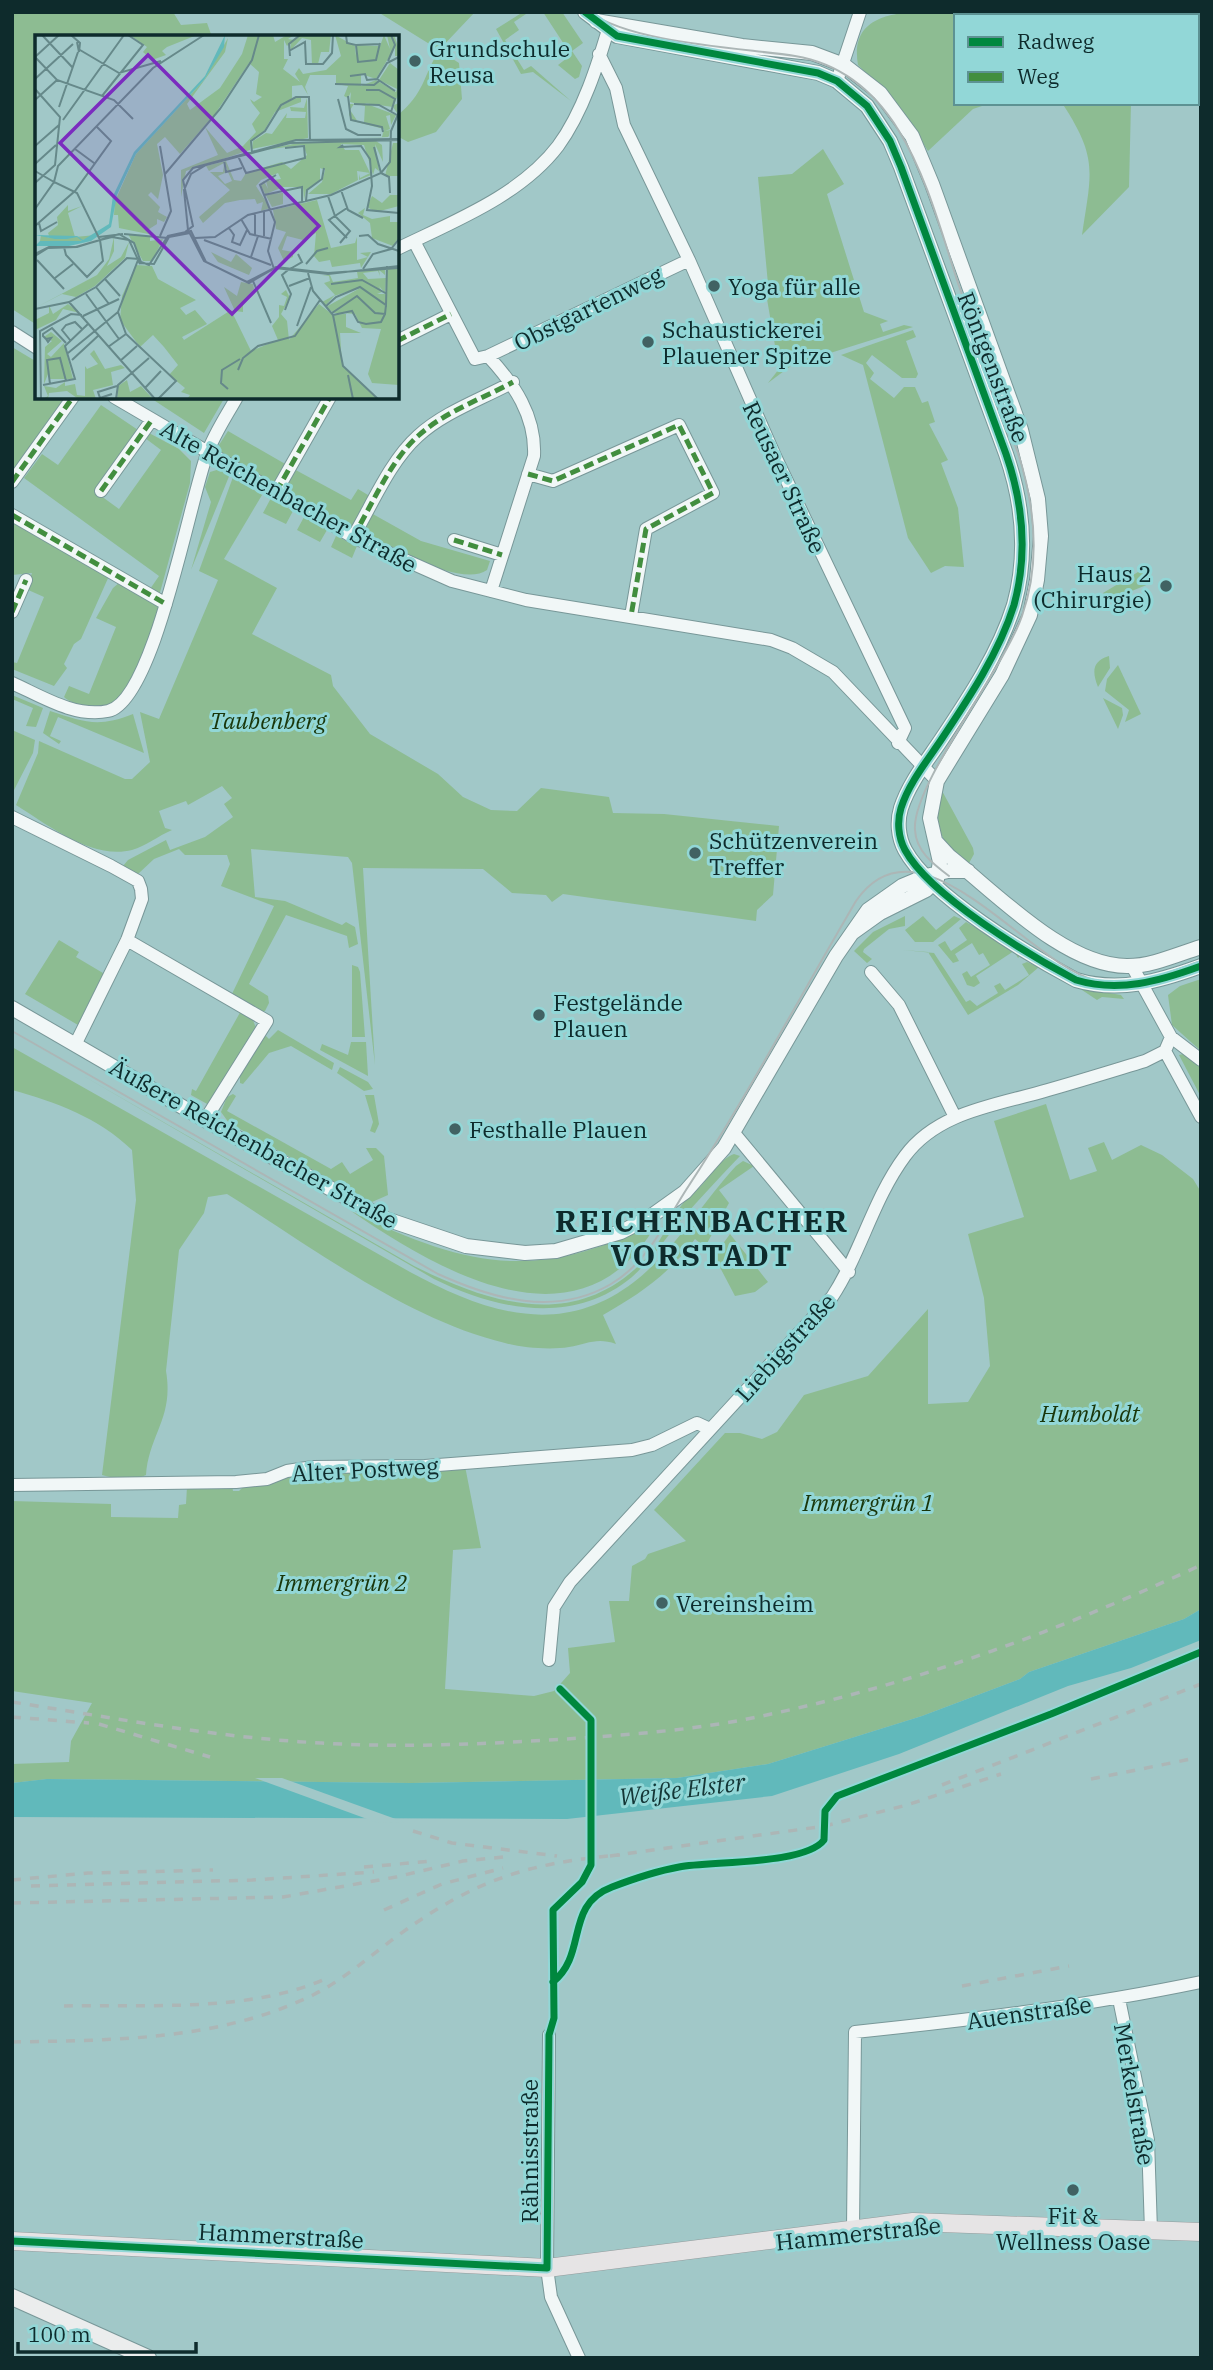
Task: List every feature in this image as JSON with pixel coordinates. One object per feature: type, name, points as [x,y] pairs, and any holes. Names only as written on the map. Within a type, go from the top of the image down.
[{"type":"main road","name":"Hammerstraße","points":[[12,2241],[547,2268],[913,2222],[1201,2232]]},
{"type":"main road","points":[[12,2297],[148,2358]]},
{"type":"street","points":[[837,81],[860,12]]},
{"type":"street","points":[[399,248],[510,190],[533,172],[557,147],[570,126],[600,54],[600,22]]},
{"type":"street","name":"Röntgenstraße","points":[[600,22],[742,46],[812,52],[844,65],[880,93],[912,136],[932,184],[1021,430],[1038,499],[1040,558],[1030,615],[1002,675],[937,781],[930,818],[936,842],[933,877]]},
{"type":"street","name":"Röntgenstraße","points":[[600,22],[632,40],[796,66],[837,81],[867,106],[877,119],[901,167],[1012,471],[1022,520],[1019,583],[1006,627],[966,701],[922,768],[900,814],[898,823],[904,849],[905,893]]},
{"type":"street","name":"Reusaer Straße","points":[[600,54],[616,88],[624,125],[689,260],[747,396],[905,728],[898,743]]},
{"type":"street","points":[[414,241],[475,359],[488,356],[513,382],[532,428],[535,442],[528,474],[491,591]]},
{"type":"street","name":"Obstgartenweg","points":[[488,356],[689,260]]},
{"type":"street","points":[[399,340],[451,314]]},
{"type":"street","points":[[12,332],[35,347]]},
{"type":"street","points":[[353,537],[402,454],[417,436],[513,382]]},
{"type":"street","points":[[12,482],[72,399]]},
{"type":"street","name":"Alte Reichenbacher Straße","points":[[117,399],[353,537],[418,568],[526,600],[771,640],[792,648],[833,671],[867,705],[898,743],[937,781]]},
{"type":"street","points":[[12,683],[76,710],[91,712],[115,709],[137,685],[166,604],[207,454],[236,399]]},
{"type":"street","points":[[276,492],[329,399]]},
{"type":"street","name":"Alte Reichenbacher Straße","points":[[101,491],[151,421]]},
{"type":"street","points":[[528,474],[553,481],[679,425],[713,493],[646,529],[631,616]]},
{"type":"street","points":[[12,515],[166,604]]},
{"type":"street","points":[[454,540],[502,555]]},
{"type":"street","points":[[12,612],[26,580]]},
{"type":"street","points":[[12,817],[138,881],[141,889],[142,899],[127,940],[75,1045]]},
{"type":"street","points":[[936,842],[968,872],[1073,953],[1104,964],[1132,966],[1201,947]]},
{"type":"street","points":[[904,849],[961,906],[1076,980],[1092,985],[1142,984],[1201,966]]},
{"type":"street","name":"Äußere Reichenbacher Straße","points":[[12,1009],[358,1205],[404,1226],[466,1246],[525,1253],[556,1251],[593,1243],[650,1217],[674,1201],[705,1173],[734,1133],[852,933],[905,893],[933,877],[968,872]]},
{"type":"street","points":[[905,893],[961,906]]},
{"type":"street","points":[[127,940],[267,1021],[205,1120]]},
{"type":"street","points":[[1132,966],[1175,1040],[1201,1060]]},
{"type":"street","points":[[872,972],[899,1005],[955,1116]]},
{"type":"street","points":[[1175,1040],[1165,1051],[1201,1117]]},
{"type":"street","name":"Liebigstraße","points":[[549,1660],[554,1607],[570,1582],[832,1297],[849,1272],[875,1206],[906,1154],[921,1138],[955,1116],[1145,1061],[1165,1051]]},
{"type":"street","points":[[734,1133],[849,1272]]},
{"type":"street","name":"Alter Postweg","points":[[12,1485],[236,1482],[267,1479],[287,1471],[313,1467],[425,1466],[632,1450],[652,1445],[696,1423],[710,1429]]},
{"type":"street","name":"Auenstraße","points":[[853,2229],[855,2032],[990,2019],[1119,1999],[1201,1982]]},
{"type":"street","name":"Merkelstraße","points":[[1119,1999],[1148,2140],[1151,2231]]},
{"type":"street","name":"Rähnisstraße","points":[[549,2035],[547,2268],[551,2297],[579,2358]]},
{"type":"green space","points":[[12,12],[173,12],[181,25],[207,23],[211,35],[35,35],[35,324],[12,309]]},
{"type":"green space","points":[[378,12],[475,12],[439,50]]},
{"type":"green space","points":[[523,12],[529,12],[514,22],[519,30],[505,40],[524,70],[531,66],[571,101],[533,72],[521,74],[496,29]]},
{"type":"green space","points":[[543,12],[562,12],[583,43],[572,51],[582,66],[579,77],[575,79],[558,65],[571,55]]},
{"type":"green space","points":[[910,12],[1176,14],[954,14],[954,105],[985,105],[973,109],[928,151],[897,104],[858,65],[858,44],[864,30],[876,20]]},
{"type":"green space","points":[[439,50],[459,63],[462,99],[436,132],[408,142],[399,137],[399,114],[418,92]]},
{"type":"green space","points":[[1063,105],[1131,105],[1129,187],[1082,235],[1089,167],[1087,153]]},
{"type":"green space","points":[[823,149],[844,184],[827,194],[864,312],[888,321],[880,324],[883,332],[904,325],[913,327],[792,365],[768,383],[779,369],[767,299],[759,292],[768,284],[758,177],[792,174]]},
{"type":"green space","points":[[913,330],[916,337],[906,341],[918,374],[916,378],[902,378],[872,355],[866,363],[874,373],[870,379],[894,398],[904,387],[915,387],[922,403],[928,401],[935,422],[929,424],[948,460],[941,463],[958,508],[964,567],[945,566],[931,573],[908,538],[863,365],[841,355]]},
{"type":"green space","points":[[12,347],[35,361],[35,399],[66,399],[12,476]]},
{"type":"green space","points":[[152,399],[224,399],[204,433]]},
{"type":"green space","points":[[101,405],[141,432],[97,493],[119,509],[161,450],[145,438],[149,433],[179,449],[191,461],[190,483],[159,596],[148,592],[159,576],[24,478],[42,454],[58,465]]},
{"type":"green space","points":[[228,431],[287,465],[277,481],[269,481],[221,452],[219,445]]},
{"type":"green space","points":[[292,468],[351,500],[358,489],[373,498],[354,526],[350,527],[287,493],[284,487]]},
{"type":"green space","points":[[220,469],[230,474],[191,570],[211,502],[205,487],[210,472]]},
{"type":"green space","name":"Taubenberg","points":[[233,477],[262,495],[224,559],[277,588],[252,634],[331,675],[333,686],[370,734],[438,774],[463,797],[491,810],[517,811],[541,788],[609,797],[613,813],[664,814],[779,826],[773,895],[757,910],[756,921],[563,894],[552,902],[546,895],[512,893],[483,869],[363,868],[375,1065],[352,863],[348,857],[251,849],[255,897],[285,901],[342,925],[346,922],[355,927],[358,944],[349,948],[347,936],[286,915],[249,984],[268,996],[269,1003],[265,1011],[262,1012],[231,996],[274,906],[221,886],[230,864],[227,855],[185,855],[179,849],[154,859],[138,874],[123,866],[128,860],[166,840],[170,850],[205,837],[233,817],[224,804],[232,798],[222,786],[188,805],[186,801],[159,811],[165,828],[172,830],[132,850],[117,852],[102,850],[71,839],[16,805],[38,753],[39,741],[125,779],[132,779],[150,762],[140,712],[159,719],[218,580],[199,571]]},
{"type":"green space","points":[[271,498],[293,511],[286,524],[263,513]]},
{"type":"green space","points":[[371,513],[421,541],[490,561],[487,570],[476,574],[461,574],[426,564],[391,548],[365,535],[362,530]]},
{"type":"green space","points":[[304,517],[327,530],[320,542],[297,530]]},
{"type":"green space","points":[[12,519],[109,576],[81,639],[74,644],[64,664],[67,668],[54,686],[12,669],[12,662],[17,663],[44,597],[26,589],[32,573],[12,575]]},
{"type":"green space","points":[[336,536],[357,546],[352,558],[331,547]]},
{"type":"green space","points":[[1143,569],[1149,584],[1107,601],[1103,593]]},
{"type":"green space","points":[[120,582],[159,606],[150,638],[136,675],[126,691],[114,702],[100,708],[83,706],[64,697],[69,686],[89,694],[116,627],[96,618],[113,588]]},
{"type":"green space","points":[[1109,656],[1110,668],[1098,687],[1095,677],[1096,664]]},
{"type":"green space","points":[[1118,665],[1141,714],[1125,722],[1129,710],[1105,691],[1107,679]]},
{"type":"green space","points":[[12,695],[43,708],[36,727],[26,726],[33,708],[12,699]]},
{"type":"green space","points":[[1103,698],[1122,708],[1123,715],[1118,729]]},
{"type":"green space","points":[[50,711],[91,722],[110,721],[133,714],[144,753],[58,717],[50,736],[61,741],[59,744],[43,733]]},
{"type":"green space","points":[[12,730],[35,740],[33,753],[12,794]]},
{"type":"green space","points":[[941,789],[973,848],[974,854],[968,865],[950,848],[941,832],[938,813]]},
{"type":"green space","points":[[905,916],[905,926],[889,929],[864,949],[863,952],[872,959],[867,963],[854,951],[873,932]]},
{"type":"green space","points":[[923,916],[936,930],[954,916],[961,919],[933,942],[915,942],[905,930]]},
{"type":"green space","points":[[966,922],[1022,954],[1018,958],[1014,951],[976,976],[980,983],[974,987],[967,985],[962,974],[967,971],[971,977],[990,965],[983,953],[979,955],[972,943],[955,954],[959,961],[953,963],[938,945],[945,941],[951,951],[967,940],[959,928]]},
{"type":"green space","points":[[59,940],[79,952],[76,957],[108,976],[78,1025],[25,994]]},
{"type":"green space","points":[[928,952],[934,953],[966,1002],[970,1000],[977,1006],[998,993],[994,986],[1000,983],[1005,990],[1029,975],[1022,964],[1027,962],[1039,967],[1018,985],[968,1015]]},
{"type":"green space","points":[[352,965],[358,967],[360,972],[365,1037],[352,1037]]},
{"type":"green space","points":[[1201,979],[1201,1051],[1172,1025],[1168,995],[1180,986]]},
{"type":"green space","points":[[1079,988],[1121,995],[1124,999],[1102,997],[1097,1000]]},
{"type":"green space","points":[[242,1009],[251,1015],[256,1028],[209,1105],[191,1095],[192,1089],[196,1091]]},
{"type":"green space","points":[[278,1030],[334,1063],[332,1070],[291,1046],[269,1053],[243,1084],[240,1083],[240,1075],[265,1035],[269,1039]]},
{"type":"green space","points":[[351,1042],[366,1042],[368,1076],[320,1050],[322,1044],[348,1055]]},
{"type":"green space","points":[[12,1047],[410,1272],[466,1298],[494,1308],[522,1313],[550,1314],[578,1310],[606,1300],[634,1282],[662,1256],[736,1166],[743,1161],[754,1166],[719,1190],[729,1203],[705,1247],[695,1239],[653,1282],[603,1315],[616,1344],[598,1341],[554,1348],[505,1343],[432,1317],[326,1258],[227,1194],[208,1197],[204,1213],[179,1250],[166,1371],[167,1401],[146,1475],[130,1479],[113,1478],[102,1475],[136,1200],[132,1150],[106,1129],[76,1112],[12,1090]]},
{"type":"green space","points":[[1183,1054],[1201,1068],[1201,1097],[1179,1055]]},
{"type":"green space","points":[[340,1067],[368,1082],[373,1089],[364,1091],[337,1073]]},
{"type":"green space","points":[[80,1074],[414,1266],[475,1292],[536,1304],[566,1303],[595,1295],[622,1279],[649,1255],[681,1206],[720,1164],[734,1154],[740,1156],[688,1212],[652,1257],[632,1277],[609,1292],[585,1302],[560,1307],[509,1305],[483,1299],[434,1279]]},
{"type":"green space","points":[[233,1094],[236,1096],[227,1111],[331,1169],[342,1162],[350,1174],[373,1160],[366,1148],[376,1148],[384,1156],[388,1195],[372,1202],[229,1123],[221,1112],[227,1097]]},
{"type":"green space","points":[[365,1095],[374,1095],[379,1124],[375,1133],[370,1131],[373,1122]]},
{"type":"green space","points":[[1046,1104],[1070,1180],[1097,1171],[1088,1148],[1104,1142],[1112,1160],[1141,1145],[1162,1155],[1193,1179],[1201,1192],[1201,1609],[1184,1619],[1029,1672],[1020,1679],[922,1716],[768,1764],[677,1778],[411,1783],[48,1779],[12,1783],[12,1764],[69,1762],[71,1741],[92,1703],[12,1691],[12,1501],[111,1504],[111,1517],[178,1518],[179,1505],[186,1504],[187,1487],[232,1485],[233,1491],[239,1491],[244,1486],[307,1472],[371,1473],[465,1466],[481,1548],[453,1550],[445,1689],[534,1696],[554,1691],[570,1673],[568,1648],[615,1642],[609,1601],[629,1601],[632,1566],[645,1559],[648,1554],[686,1541],[654,1510],[725,1433],[740,1433],[762,1439],[777,1432],[804,1395],[868,1376],[928,1309],[928,1404],[968,1402],[990,1366],[984,1298],[968,1234],[1024,1217],[994,1121]]},
{"type":"green space","points":[[351,1211],[431,1245],[468,1256],[503,1261],[539,1260],[576,1254],[615,1241],[658,1221],[627,1262],[592,1285],[553,1294],[511,1290],[469,1277],[427,1258]]},
{"type":"green space","points":[[730,1234],[768,1282],[755,1292],[735,1296],[714,1256]]},
{"type":"water","name":"Weiße Elster","points":[[1201,1609],[1201,1640],[1131,1668],[1068,1686],[899,1754],[772,1796],[567,1819],[12,1817],[12,1783],[47,1779],[411,1783],[677,1778],[768,1764],[922,1716],[1020,1679],[1029,1672],[1184,1619]]},
{"type":"pier","points":[[255,1778],[282,1778],[404,1822],[378,1823]]},
{"type":"tram line","points":[[590,12],[631,31],[688,43],[795,56],[832,67],[862,87],[886,113],[906,143],[922,177],[1018,453],[1034,534],[1032,575],[1022,616],[997,666],[942,757],[918,810],[915,830],[918,844],[931,862],[949,876]]},
{"type":"tram line","points":[[12,1031],[438,1274],[502,1297],[546,1302],[590,1294],[611,1284],[645,1254],[730,1119],[856,901],[882,877],[911,872],[942,881],[974,900],[1069,969],[1097,981],[1137,982],[1201,961]]},
{"type":"railway","points":[[12,1702],[205,1732],[352,1744],[506,1742],[673,1730],[737,1721],[797,1708],[916,1676],[1032,1637],[1201,1565]]},
{"type":"railway","points":[[942,1785],[1201,1684]]},
{"type":"railway","points":[[12,1717],[89,1723]]},
{"type":"railway","points":[[99,1724],[210,1757]]},
{"type":"railway","points":[[1091,1779],[1196,1758]]},
{"type":"railway","points":[[610,1856],[825,1826],[907,1805],[1001,1774]]},
{"type":"railway","points":[[413,1831],[452,1843],[557,1856]]},
{"type":"railway","points":[[12,2042],[166,2035],[203,2030],[277,2010],[325,1989],[427,1915],[478,1887],[529,1869],[620,1855]]},
{"type":"railway","points":[[12,1903],[283,1897],[396,1877],[463,1861],[503,1857]]},
{"type":"railway","points":[[364,1867],[433,1861]]},
{"type":"railway","points":[[384,1910],[442,1884],[503,1868]]},
{"type":"railway","points":[[12,1880],[88,1873],[213,1870]]},
{"type":"railway","points":[[31,1886],[252,1880],[374,1872]]},
{"type":"railway","points":[[962,1986],[1069,1966]]},
{"type":"railway","points":[[64,2006],[163,2006],[230,2002],[295,1990],[325,1979]]},
{"type":"marked path","points":[[399,340],[451,314]]},
{"type":"marked path","points":[[353,537],[390,471],[418,436],[451,413],[513,382]]},
{"type":"marked path","points":[[12,482],[72,399]]},
{"type":"marked path","points":[[276,492],[329,399]]},
{"type":"marked path","points":[[101,491],[151,421]]},
{"type":"marked path","points":[[528,474],[553,481],[679,425],[713,493],[646,529],[631,616]]},
{"type":"marked path","points":[[12,515],[166,604]]},
{"type":"marked path","points":[[454,540],[502,555]]},
{"type":"marked path","points":[[12,612],[26,580]]},
{"type":"cycle path","points":[[585,12],[617,36],[818,73],[837,81],[867,106],[890,141],[1006,454],[1012,472],[1022,529],[1021,567],[1008,623],[992,658],[904,799],[899,824],[903,845],[918,868],[958,905],[1033,956],[1076,980],[1092,984],[1139,984],[1201,966]]},
{"type":"cycle path","points":[[553,1982],[564,1971],[570,1958],[587,1906],[597,1895],[612,1887],[679,1867],[778,1858],[814,1848],[824,1840],[825,1811],[837,1796],[1051,1714],[1201,1652]]},
{"type":"cycle path","points":[[12,2241],[547,2268],[549,2035],[554,2018],[553,1910],[582,1882],[591,1865],[591,1720],[560,1689]]},
{"type":"place","name":"Grundschule Reusa","points":[[415,61]]},
{"type":"place","name":"Yoga für alle","points":[[714,286]]},
{"type":"place","name":"Schaustickerei Plauener Spitze","points":[[648,342]]},
{"type":"place","name":"Haus 2 (Chirurgie)","points":[[1166,586]]},
{"type":"place","name":"Schützenverein Treffer","points":[[695,853]]},
{"type":"place","name":"Festgelände Plauen","points":[[539,1015]]},
{"type":"place","name":"Festhalle Plauen","points":[[455,1129]]},
{"type":"place","name":"Vereinsheim","points":[[662,1603]]},
{"type":"place","name":"Fit & Wellness Oase","points":[[1073,2190]]},
{"type":"district","name":"REICHENBACHER VORSTADT","points":[[702,1237]]},
{"type":"park label","name":"Humboldt","points":[[1090,1413]]},
{"type":"park label","name":"Immergrün 1","points":[[868,1502]]},
{"type":"park label","name":"Immergrün 2","points":[[342,1582]]}]
